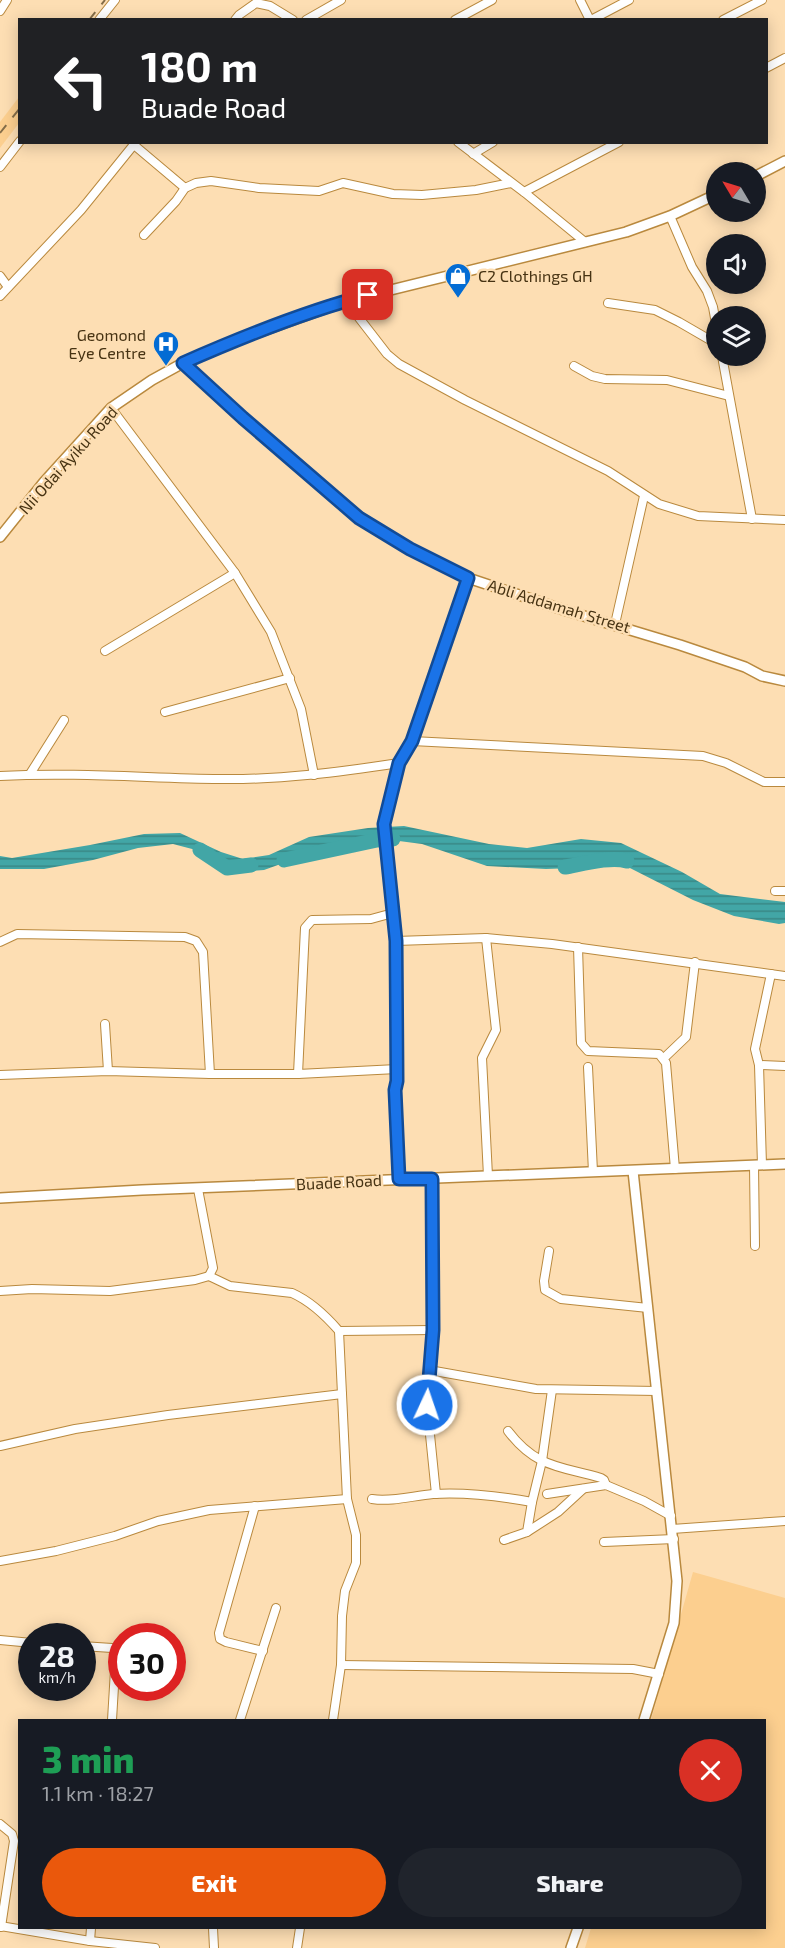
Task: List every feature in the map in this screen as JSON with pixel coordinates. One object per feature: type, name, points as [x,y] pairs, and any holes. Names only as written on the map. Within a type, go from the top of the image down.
[{"type":"street","points":[[0,11],[8,0]]},
{"type":"street","points":[[101,18],[115,0]]},
{"type":"street","points":[[310,18],[341,0]]},
{"type":"street","points":[[459,18],[492,0]]},
{"type":"street","points":[[580,0],[589,18]]},
{"type":"street","points":[[594,18],[629,0]]},
{"type":"street","points":[[727,18],[762,0]]},
{"type":"street","points":[[237,18],[256,3],[270,6],[290,18]]},
{"type":"street","points":[[768,67],[785,58]]},
{"type":"street","points":[[0,167],[18,144]]},
{"type":"street","points":[[0,296],[81,210],[135,144],[185,188]]},
{"type":"street","points":[[460,144],[585,242]]},
{"type":"street","points":[[473,154],[490,144]]},
{"type":"street","points":[[524,192],[615,144]]},
{"type":"street","points":[[766,172],[784,165]]},
{"type":"street","points":[[144,235],[185,188],[196,183],[211,181],[259,188],[320,191],[342,183],[393,194],[422,195],[476,190],[511,183]]},
{"type":"street","name":"Nii Odai Ayiku Road","points":[[0,537],[44,482],[111,408],[152,380],[183,363],[229,343],[346,301],[626,232],[706,199]]},
{"type":"street","points":[[669,216],[713,306]]},
{"type":"street","points":[[0,276],[8,287]]},
{"type":"street","points":[[346,301],[387,354],[399,364],[465,400],[608,471],[659,504],[698,516],[785,520]]},
{"type":"street","points":[[608,303],[655,310],[706,338]]},
{"type":"street","name":"Abli Addamah Street","points":[[183,363],[234,411],[359,518],[410,549],[468,578],[745,667],[762,676],[785,681]]},
{"type":"street","points":[[574,366],[592,376],[605,379],[667,380],[729,396]]},
{"type":"street","points":[[724,366],[752,519]]},
{"type":"street","points":[[111,408],[235,573],[271,632],[301,709],[314,774]]},
{"type":"street","points":[[615,624],[644,496]]},
{"type":"street","points":[[105,651],[235,573]]},
{"type":"street","points":[[399,1179],[395,1099],[397,1069],[396,941],[384,824],[399,763],[412,741],[468,578]]},
{"type":"street","points":[[165,712],[290,678]]},
{"type":"street","points":[[30,774],[64,720]]},
{"type":"street","points":[[412,741],[703,756],[726,763],[764,782],[785,782]]},
{"type":"street","points":[[0,776],[30,774],[222,779],[314,774],[399,763]]},
{"type":"street","points":[[775,891],[785,891]]},
{"type":"street","points":[[298,1074],[305,928],[312,920],[372,919],[393,914]]},
{"type":"street","points":[[0,942],[17,934],[185,937],[196,941],[203,952],[210,1074]]},
{"type":"street","points":[[396,941],[486,938],[578,947],[785,976]]},
{"type":"street","points":[[486,938],[496,1030],[482,1058],[488,1176]]},
{"type":"street","points":[[578,947],[580,1038],[588,1051],[659,1054],[664,1058],[675,1169]]},
{"type":"street","points":[[664,1058],[686,1036],[695,962]]},
{"type":"street","points":[[755,1246],[759,1065],[755,1049],[771,974]]},
{"type":"street","points":[[105,1024],[108,1071]]},
{"type":"street","points":[[759,1065],[785,1066]]},
{"type":"street","points":[[588,1067],[593,1172]]},
{"type":"street","points":[[0,1075],[108,1071],[298,1074],[397,1069]]},
{"type":"street","name":"Buade Road","points":[[0,1198],[141,1190],[785,1164]]},
{"type":"street","points":[[633,1171],[677,1581],[674,1623],[644,1719]]},
{"type":"street","points":[[432,1179],[433,1330],[427,1405],[436,1494]]},
{"type":"street","points":[[0,1291],[32,1289],[110,1291],[195,1280],[209,1275],[213,1268],[198,1189]]},
{"type":"street","points":[[549,1251],[544,1281],[545,1290],[552,1295],[561,1299],[648,1308]]},
{"type":"street","points":[[209,1275],[230,1286],[292,1293],[300,1296],[321,1312],[339,1331],[347,1498],[356,1535],[356,1563],[345,1591],[341,1665],[333,1719]]},
{"type":"street","points":[[339,1331],[433,1330]]},
{"type":"street","points":[[429,1370],[536,1389],[657,1390]]},
{"type":"street","points":[[527,1532],[542,1461],[552,1390]]},
{"type":"street","points":[[0,1446],[75,1429],[342,1394]]},
{"type":"street","points":[[507,1431],[528,1454],[562,1469],[601,1478],[606,1485]]},
{"type":"street","points":[[547,1494],[606,1485],[644,1501],[671,1516]]},
{"type":"street","points":[[504,1540],[527,1532],[558,1512],[584,1488]]},
{"type":"street","points":[[372,1499],[387,1501],[401,1497],[436,1494],[493,1495],[532,1502]]},
{"type":"street","points":[[0,1561],[56,1551],[116,1536],[158,1521],[209,1510],[347,1498]]},
{"type":"street","points":[[255,1506],[219,1633],[220,1639],[226,1642],[263,1651]]},
{"type":"street","points":[[604,1542],[785,1521]]},
{"type":"street","points":[[240,1719],[276,1608]]},
{"type":"street","points":[[0,1640],[18,1642]]},
{"type":"street","points":[[96,1647],[112,1648],[116,1653],[112,1719]]},
{"type":"street","points":[[341,1665],[633,1670],[659,1674]]},
{"type":"street","points":[[0,1824],[12,1834],[14,1841],[1,1927],[90,1941],[155,1948]]},
{"type":"street","points":[[90,1941],[91,1929]]},
{"type":"street","points":[[213,1929],[214,1948]]},
{"type":"street","points":[[297,1948],[300,1929]]},
{"type":"street","points":[[571,1948],[578,1929]]},
{"type":"shaded area","points":[[18,98],[18,124],[0,148],[0,122]]},
{"type":"shaded area","points":[[693,1572],[785,1598],[785,1948],[585,1948],[591,1929],[766,1929],[766,1719],[651,1719]]},
{"type":"water","points":[[404,826],[489,844],[527,848],[581,839],[621,843],[682,872],[720,894],[785,902],[785,923],[779,924],[734,916],[693,900],[624,865],[598,859],[574,868],[487,866],[422,844],[399,841],[364,841],[325,845],[264,870],[241,872],[196,850],[173,844],[138,848],[93,860],[44,869],[0,869],[0,856],[12,858],[144,834],[180,833],[221,852],[243,859],[269,855],[309,837],[368,828]]},
{"type":"waterway","points":[[284,860],[377,840],[393,839]]},
{"type":"waterway","points":[[200,850],[227,868],[251,865]]},
{"type":"waterway","points":[[565,867],[605,860],[627,861]]},
{"type":"railway","points":[[91,18],[105,0]]},
{"type":"railway","points":[[0,133],[18,110]]},
{"type":"place","name":"C2 Clothings GH","points":[[458,299]]},
{"type":"place","name":"Geomond Eye Centre","points":[[166,367]]},
{"type":"route","points":[[368,295],[229,343],[183,363],[359,518],[410,549],[468,578],[412,741],[399,763],[384,824],[396,941],[398,990],[395,1090],[399,1179],[432,1179],[433,1330],[427,1405]]}]
